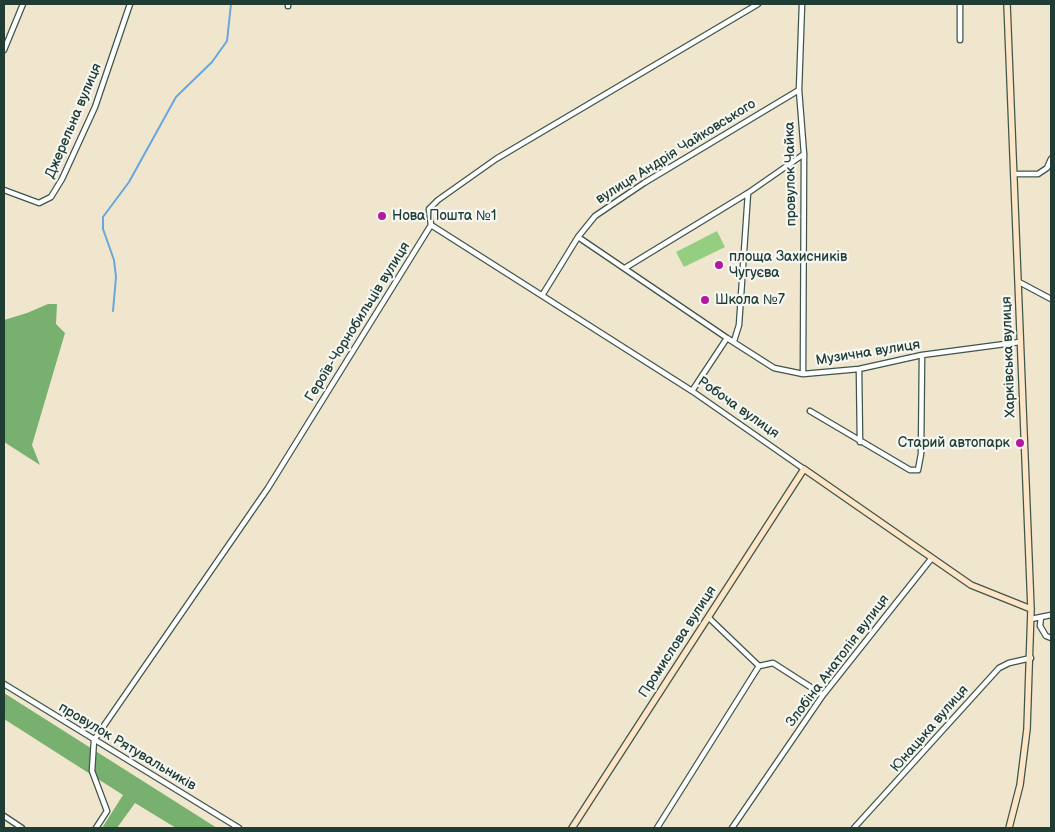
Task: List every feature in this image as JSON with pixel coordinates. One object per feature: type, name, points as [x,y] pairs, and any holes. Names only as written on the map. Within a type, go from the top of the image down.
[{"type":"street","points":[[4,50],[23,4]]},
{"type":"street","name":"Джерельна вулиця","points":[[4,190],[39,203],[51,197],[62,179],[95,107],[129,4]]},
{"type":"street","name":"Героїв-Чорнобильців вулиця","points":[[94,740],[268,488],[431,225],[429,209],[438,200],[496,158],[758,4]]},
{"type":"street","name":"провулок Чайка","points":[[802,4],[799,90],[804,154],[803,374]]},
{"type":"street","points":[[960,4],[960,40]]},
{"type":"street","name":"Харківська вулиця","points":[[1007,4],[1031,609],[1031,658],[1027,729],[1020,785],[1009,828]]},
{"type":"street","name":"вулиця Андрія Чайковського","points":[[543,294],[578,237],[595,216],[799,90]]},
{"type":"street","points":[[625,268],[748,193],[804,154]]},
{"type":"street","points":[[1014,174],[1038,174],[1046,168],[1051,159]]},
{"type":"street","points":[[734,341],[739,325],[748,193]]},
{"type":"street","name":"Робоча вулиця","points":[[431,225],[543,294],[692,390],[971,585],[1031,609]]},
{"type":"street","name":"Музична вулиця","points":[[578,237],[774,368],[803,374],[859,369],[922,355],[1020,342]]},
{"type":"street","points":[[1019,282],[1051,298]]},
{"type":"street","points":[[692,390],[727,338]]},
{"type":"street","points":[[810,411],[910,470],[918,470],[921,454],[922,355]]},
{"type":"street","points":[[859,369],[860,442]]},
{"type":"street","name":"Промислова вулиця","points":[[572,828],[804,469]]},
{"type":"street","name":"Злобіна Анатолія вулиця","points":[[732,828],[823,695],[931,558]]},
{"type":"street","points":[[1031,619],[1051,615]]},
{"type":"street","points":[[1041,617],[1040,626],[1046,636],[1051,638]]},
{"type":"street","points":[[709,618],[759,666]]},
{"type":"street","name":"Юнацька вулиця","points":[[854,828],[999,668],[1009,663],[1031,658]]},
{"type":"street","points":[[656,828],[759,666],[772,663],[823,695]]},
{"type":"street","name":"провулок Рятувальників","points":[[4,684],[239,828]]},
{"type":"street","points":[[94,740],[92,771],[107,811],[96,828]]},
{"type":"street","points":[[4,816],[22,828]]},
{"type":"green space","points":[[717,231],[725,247],[684,267],[676,252]]},
{"type":"green space","points":[[48,304],[57,304],[56,324],[65,333],[32,445],[40,465],[4,442],[4,320]]},
{"type":"green space","points":[[4,693],[217,828],[176,828],[135,803],[117,828],[102,828],[123,795],[4,719]]},
{"type":"waterway","points":[[113,311],[116,277],[114,260],[103,229],[103,217],[129,182],[176,97],[212,62],[227,41],[231,4]]},
{"type":"place","name":"Нова Пошта №1","points":[[382,216]]},
{"type":"place","name":"площа Захисників Чугуєва","points":[[719,265]]},
{"type":"place","name":"Школа №7","points":[[705,300]]},
{"type":"place","name":"Старий автопарк","points":[[1020,443]]}]
